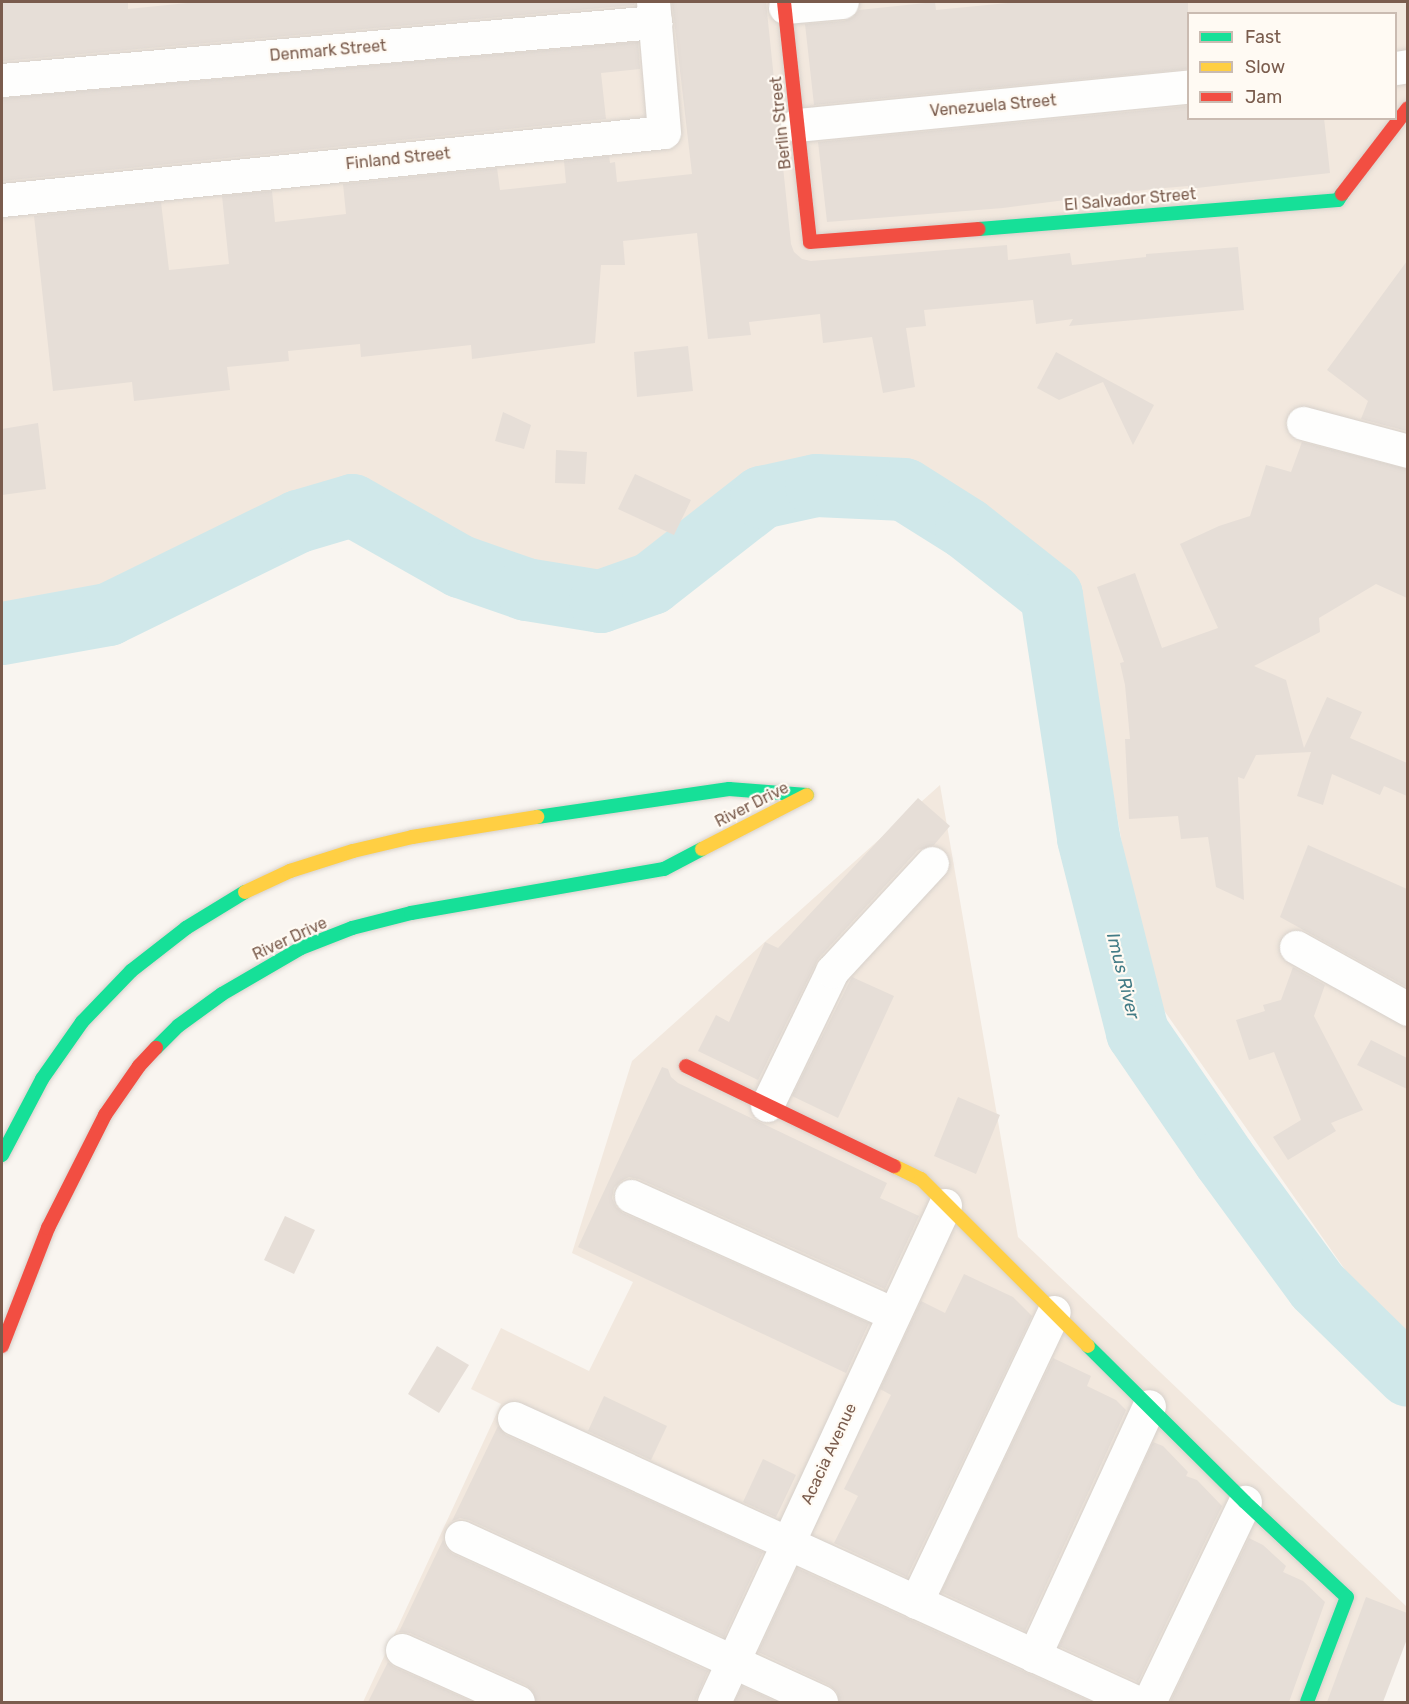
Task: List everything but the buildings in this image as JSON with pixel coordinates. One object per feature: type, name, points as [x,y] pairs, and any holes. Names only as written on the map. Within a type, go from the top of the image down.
[{"type":"street","points":[[784,4],[842,2]]},
{"type":"street","name":"Berlin Street","points":[[784,4],[810,242]]},
{"type":"street","name":"Denmark Street","points":[[2,80],[654,12]]},
{"type":"street","name":"Finland Street","points":[[2,200],[664,132],[654,12]]},
{"type":"street","name":"Venezuela Street","points":[[798,125],[1187,87]]},
{"type":"street","name":"El Salvador Street","points":[[810,242],[1338,200],[1407,108]]},
{"type":"street","points":[[1303,423],[1407,451]]},
{"type":"street","name":"River Drive","points":[[2,1155],[42,1079],[75,1032],[131,971],[186,928],[235,897],[290,871],[353,851],[412,837],[645,799],[729,789],[768,789],[807,795],[664,869],[411,914],[352,928],[301,948],[222,994],[178,1026],[139,1066],[105,1115],[48,1228],[2,1346]]},
{"type":"street","points":[[767,1105],[832,971],[932,863]]},
{"type":"street","points":[[1296,947],[1407,1009]]},
{"type":"street","points":[[686,1066],[921,1179],[1245,1502],[1347,1597],[1307,1702]]},
{"type":"street","points":[[631,1196],[894,1314]]},
{"type":"street","name":"Acacia Avenue","points":[[714,1702],[945,1205]]},
{"type":"street","points":[[916,1602],[1054,1311]]},
{"type":"street","points":[[1034,1656],[1149,1406]]},
{"type":"street","points":[[514,1418],[1136,1702]]},
{"type":"street","points":[[1149,1702],[1245,1502]]},
{"type":"street","points":[[461,1537],[821,1702]]},
{"type":"street","points":[[402,1650],[518,1702]]},
{"type":"shaded area","points":[[2,2],[1407,2],[1407,1344],[1378,1317],[1147,986],[1075,577],[1051,595],[966,528],[904,489],[816,485],[761,497],[651,583],[600,601],[526,589],[460,566],[352,505],[298,521],[108,614],[2,633]]},
{"type":"shaded area","points":[[940,785],[1018,1237],[1407,1607],[1407,1622],[1379,1702],[363,1702],[501,1404],[471,1389],[501,1328],[589,1371],[633,1282],[572,1253],[632,1061]]},
{"type":"waterway","name":"Imus River","points":[[2,633],[108,614],[298,521],[352,505],[460,566],[526,589],[600,601],[651,583],[761,497],[816,485],[904,489],[966,528],[1051,595],[1088,838],[1137,1032],[1224,1159],[1317,1286],[1408,1375]]},
{"type":"traffic: fast","points":[[979,229],[1338,200],[1342,194]]},
{"type":"traffic: fast","points":[[537,817],[729,789],[807,795]]},
{"type":"traffic: fast","points":[[156,1048],[178,1026],[222,994],[301,948],[352,928],[411,913],[664,869],[702,849]]},
{"type":"traffic: fast","points":[[2,1155],[42,1079],[82,1022],[131,971],[186,928],[245,892]]},
{"type":"traffic: fast","points":[[1088,1346],[1245,1502],[1347,1597],[1307,1702]]},
{"type":"traffic: slow","points":[[702,849],[807,795]]},
{"type":"traffic: slow","points":[[245,892],[290,871],[353,851],[412,837],[537,817]]},
{"type":"traffic: slow","points":[[894,1166],[921,1179],[1088,1346]]},
{"type":"traffic: jam","points":[[784,2],[810,242],[979,229]]},
{"type":"traffic: jam","points":[[1342,194],[1408,108]]},
{"type":"traffic: jam","points":[[2,1346],[48,1228],[105,1115],[139,1066],[156,1048]]},
{"type":"traffic: jam","points":[[686,1066],[894,1166]]}]
